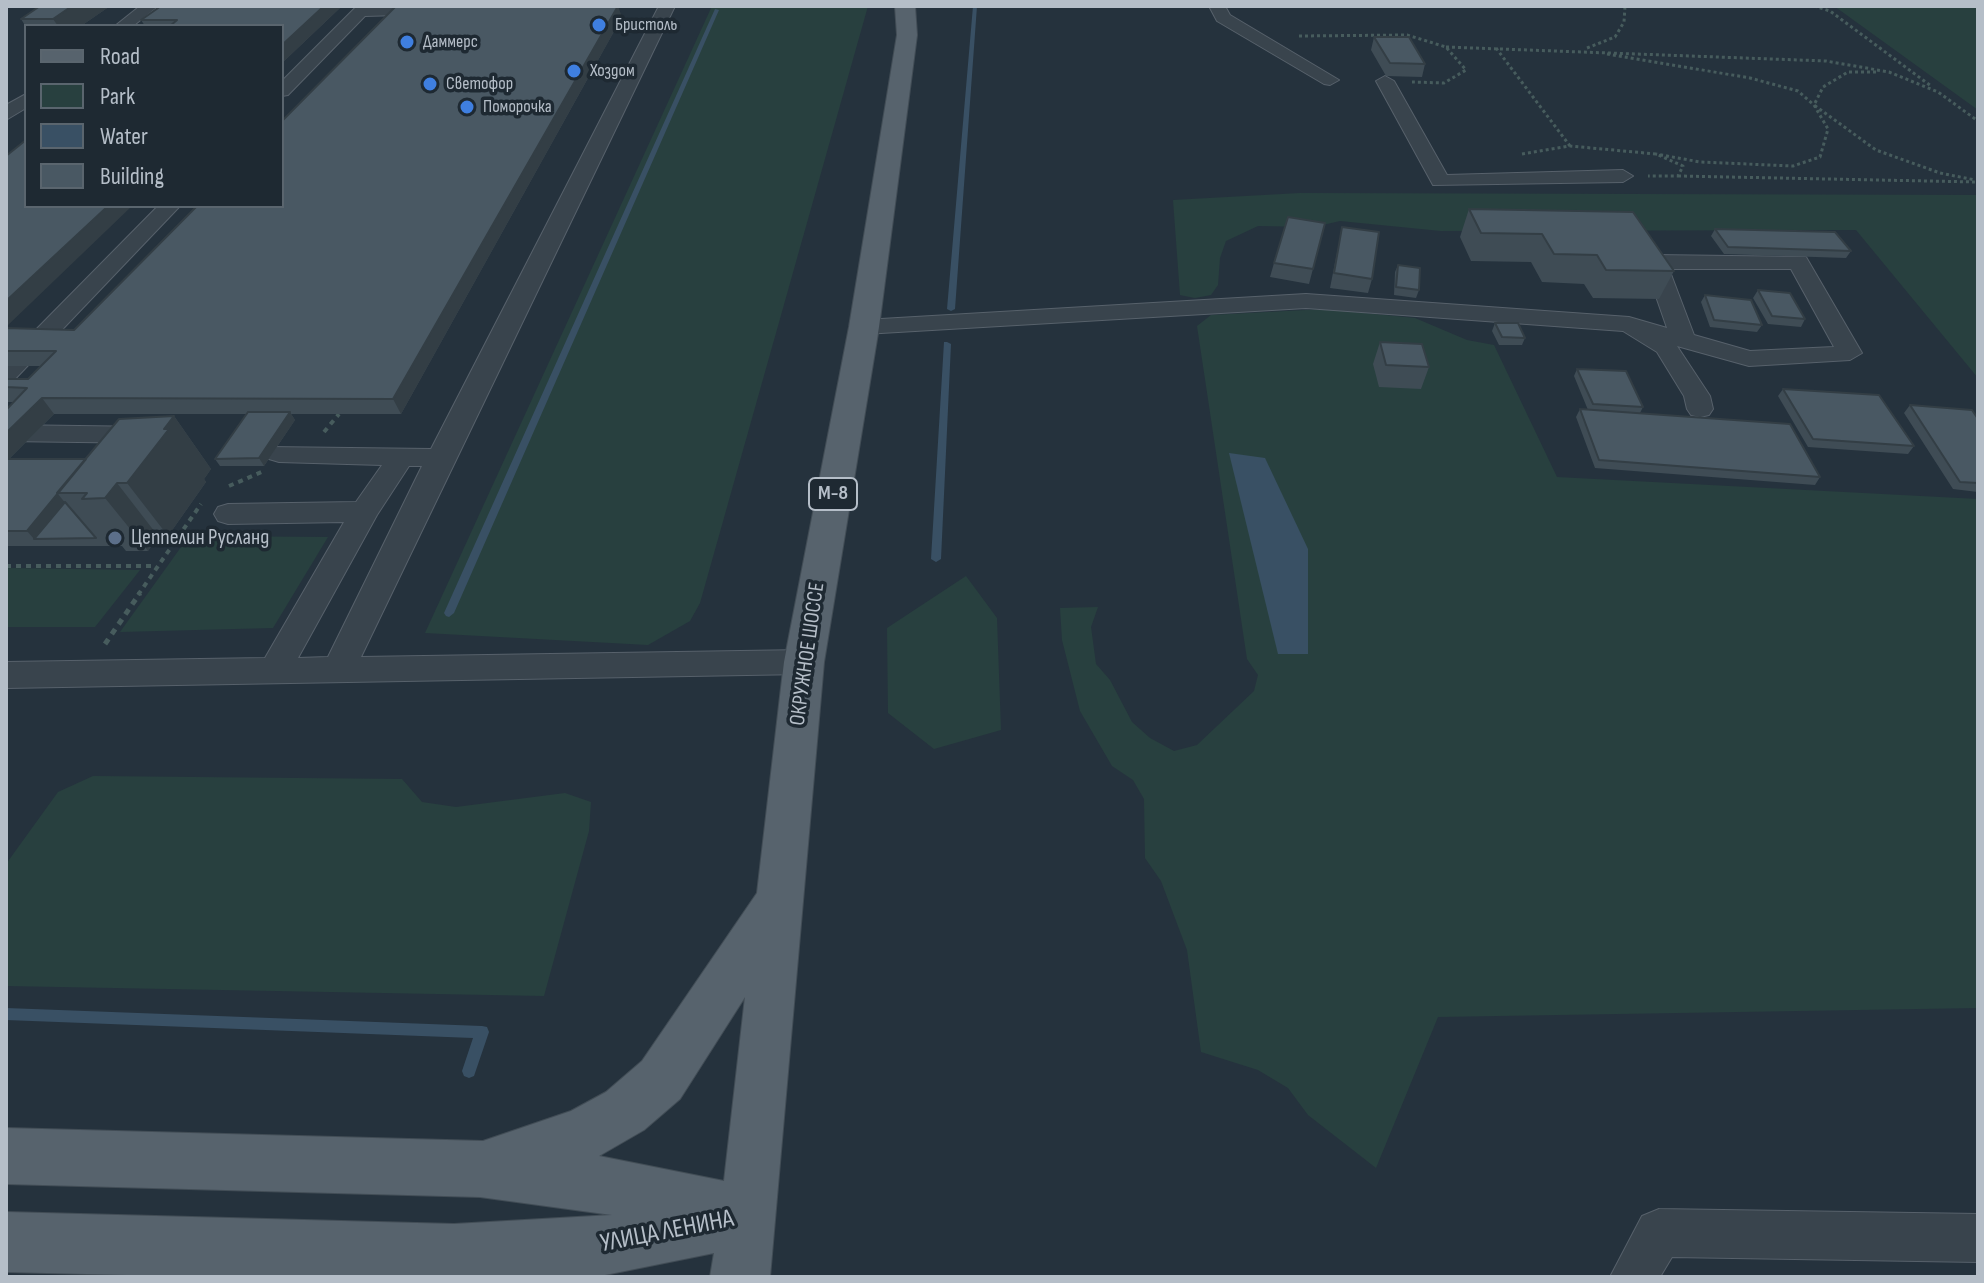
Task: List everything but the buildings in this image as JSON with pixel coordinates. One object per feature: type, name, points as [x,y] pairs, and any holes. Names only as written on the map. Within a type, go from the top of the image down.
[{"type":"main road","name":"ОКРУЖНОЕ ШОССЕ","points":[[740,1277],[749,1216],[804,662],[864,327],[907,35],[905,6]]},
{"type":"main road","name":"ОКРУЖНОЕ ШОССЕ","points":[[907,35],[923,6]]},
{"type":"main road","name":"УЛИЦА ЛЕНИНА","points":[[480,1169],[583,1135],[625,1111],[661,1080],[781,899]]},
{"type":"main road","name":"УЛИЦА ЛЕНИНА","points":[[6,1156],[480,1169],[643,1191],[749,1216]]},
{"type":"main road","name":"УЛИЦА ЛЕНИНА","points":[[6,1242],[120,1262],[477,1266],[603,1247],[749,1216]]},
{"type":"lane","points":[[126,24],[150,6]]},
{"type":"lane","points":[[338,670],[440,458],[667,6]]},
{"type":"lane","points":[[1217,6],[1223,18],[1330,80]]},
{"type":"lane","points":[[284,89],[363,8],[455,8]]},
{"type":"lane","points":[[1385,81],[1440,181],[1623,176]]},
{"type":"lane","points":[[6,114],[24,100]]},
{"type":"lane","points":[[6,374],[168,208]]},
{"type":"lane","points":[[864,327],[1306,301],[1629,324],[1749,359],[1850,353],[1798,262],[1655,262],[1684,340]]},
{"type":"lane","points":[[1629,324],[1666,347],[1697,396],[1700,409]]},
{"type":"lane","points":[[6,433],[173,436]]},
{"type":"lane","points":[[292,453],[440,458]]},
{"type":"lane","points":[[274,671],[364,512],[402,456]]},
{"type":"lane","points":[[218,500],[364,512]]},
{"type":"lane","points":[[6,675],[804,662]]},
{"type":"lane","points":[[1634,1277],[1659,1233],[1978,1238]]},
{"type":"path","points":[[1582,50],[1615,37],[1624,22],[1625,6]]},
{"type":"path","points":[[1814,6],[1830,11],[1978,121]]},
{"type":"path","points":[[1242,29],[1290,36],[1407,35],[1446,47],[1826,61],[1889,72],[1938,92]]},
{"type":"path","points":[[1385,81],[1444,83],[1466,70],[1446,47]]},
{"type":"path","points":[[1496,48],[1570,146]]},
{"type":"path","points":[[1582,50],[1750,78],[1798,91],[1876,150],[1940,173],[1978,182]]},
{"type":"path","points":[[1814,105],[1823,87],[1848,72],[1889,72]]},
{"type":"path","points":[[1656,154],[1700,162],[1793,166],[1820,157],[1828,129],[1814,105]]},
{"type":"path","points":[[1678,176],[1978,182]]},
{"type":"path","points":[[85,674],[156,566],[218,500],[292,453]]},
{"type":"path","points":[[6,566],[156,566]]},
{"type":"green space","points":[[712,6],[868,6],[700,603],[690,621],[648,645],[425,633]]},
{"type":"green space","points":[[1834,6],[1978,6],[1978,110]]},
{"type":"green space","points":[[1300,193],[1978,195],[1978,378],[1856,230],[1441,231],[1340,221],[1314,227],[1258,226],[1226,241],[1220,258],[1218,285],[1211,295],[1195,298],[1180,295],[1173,200]]},
{"type":"green space","points":[[1324,309],[1415,318],[1467,340],[1494,345],[1557,477],[1978,499],[1978,1008],[1438,1017],[1376,1168],[1308,1115],[1288,1088],[1258,1070],[1201,1052],[1187,950],[1161,881],[1145,858],[1144,799],[1133,780],[1112,766],[1080,711],[1062,640],[1060,608],[1098,607],[1091,627],[1096,664],[1110,680],[1132,722],[1150,738],[1174,751],[1197,745],[1254,691],[1258,675],[1247,659],[1197,326],[1211,315]]},
{"type":"green space","points":[[189,536],[328,537],[273,628],[120,632]]},
{"type":"green space","points":[[6,568],[140,570],[95,627],[6,627]]},
{"type":"green space","points":[[966,576],[997,618],[1001,730],[934,749],[888,713],[887,628]]},
{"type":"green space","points":[[93,776],[402,779],[422,802],[456,807],[565,793],[591,802],[589,831],[544,996],[6,986],[6,864],[58,792]]},
{"type":"water","points":[[1229,453],[1265,458],[1308,549],[1308,654],[1278,654]]},
{"type":"waterway","points":[[951,309],[975,6]]},
{"type":"waterway","points":[[449,613],[717,10]]},
{"type":"waterway","points":[[936,559],[947,344]]},
{"type":"waterway","points":[[6,1014],[482,1032],[469,1071]]},
{"type":"place","name":"Бристоль","points":[[599,25]]},
{"type":"place","name":"Даммерс","points":[[407,42]]},
{"type":"place","name":"Хоздом","points":[[574,71]]},
{"type":"place","name":"Светофор","points":[[430,84]]},
{"type":"place","name":"Поморочка","points":[[467,107]]},
{"type":"place","name":"Цеппелин Русланд","points":[[115,538]]}]
